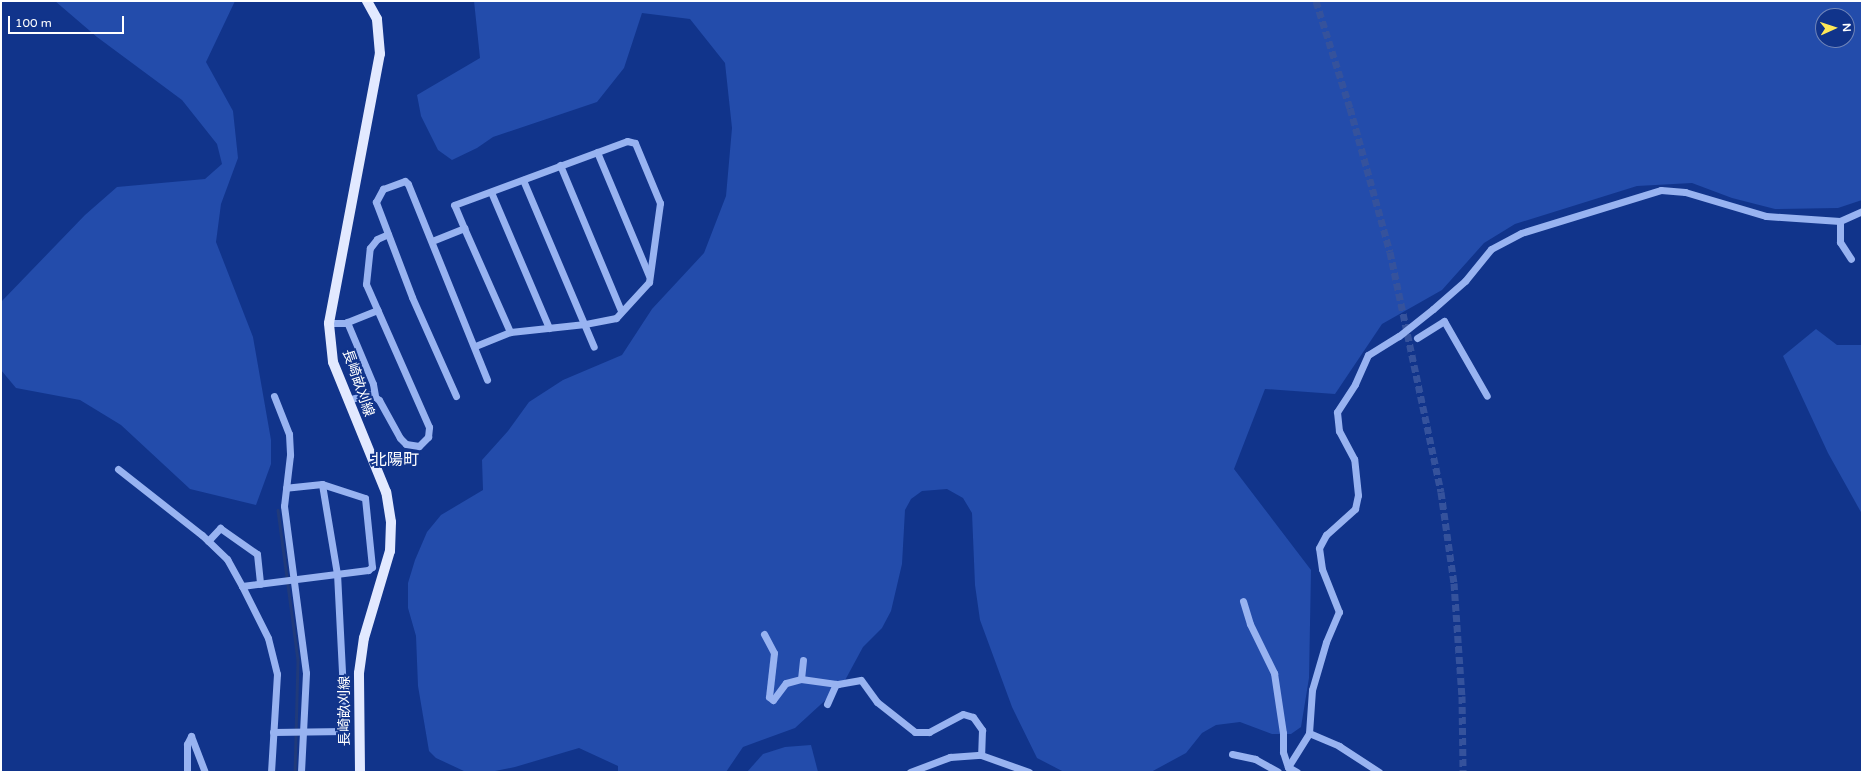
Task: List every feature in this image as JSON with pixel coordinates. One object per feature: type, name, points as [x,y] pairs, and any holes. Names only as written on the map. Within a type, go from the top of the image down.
[{"type":"main road","name":"長崎畝刈線","points":[[360,772],[359,673],[364,638],[390,551],[391,522],[386,492],[347,400],[333,362],[329,323],[380,54],[377,19],[367,1]]},
{"type":"street","points":[[475,346],[510,332],[585,324],[616,318],[649,282],[660,203],[635,143],[627,141],[454,205],[510,332]]},
{"type":"street","points":[[597,152],[650,276]]},
{"type":"street","points":[[560,165],[622,312]]},
{"type":"street","points":[[523,180],[594,347]]},
{"type":"street","points":[[456,396],[412,297],[376,202],[383,189],[405,181],[432,241],[475,346],[487,380]]},
{"type":"street","points":[[1288,767],[1309,734],[1312,690],[1326,642],[1339,612],[1322,569],[1319,548],[1326,535],[1355,509],[1358,495],[1354,459],[1340,431],[1337,412],[1355,384],[1368,355],[1399,336],[1465,281],[1491,249],[1520,234],[1661,190],[1684,192],[1766,216],[1840,221],[1862,211]]},
{"type":"street","points":[[491,192],[549,328]]},
{"type":"street","points":[[1840,221],[1840,242],[1851,259]]},
{"type":"street","points":[[432,241],[464,228]]},
{"type":"street","points":[[347,322],[373,384],[375,395],[400,438],[413,446],[424,442],[428,437],[429,427],[366,284],[370,248],[377,239],[388,234]]},
{"type":"street","points":[[329,323],[347,322],[377,310]]},
{"type":"street","points":[[1417,338],[1444,321],[1487,396]]},
{"type":"street","points":[[347,400],[368,394],[375,395]]},
{"type":"street","points":[[274,396],[289,434],[290,455],[285,513],[306,673],[301,772]]},
{"type":"street","points":[[118,469],[208,541],[227,559],[242,586],[274,656],[277,674],[271,772]]},
{"type":"street","points":[[242,586],[368,570],[372,567],[365,498],[322,484],[286,488]]},
{"type":"street","points":[[273,732],[345,731],[337,574],[322,484]]},
{"type":"street","points":[[208,541],[220,528],[257,554],[260,584]]},
{"type":"street","points":[[1243,601],[1250,624],[1274,673],[1283,733],[1283,752],[1288,767],[1296,772]]},
{"type":"street","points":[[764,634],[774,653],[769,697],[773,700],[786,683],[801,679],[836,684],[864,681],[877,702],[915,732],[928,732],[959,715],[968,714],[977,719],[980,725],[981,755]]},
{"type":"street","points":[[801,679],[803,660]]},
{"type":"street","points":[[827,704],[836,684]]},
{"type":"street","points":[[1309,734],[1339,746],[1379,772]]},
{"type":"street","points":[[187,772],[187,744],[191,736],[205,772]]},
{"type":"street","points":[[1232,754],[1255,758],[1278,772]]},
{"type":"street","points":[[910,772],[950,757],[981,755],[1029,772]]},
{"type":"shaded area","points":[[55,1],[235,1],[206,62],[233,111],[238,158],[221,204],[216,242],[253,337],[271,440],[271,464],[256,505],[190,489],[121,425],[80,400],[16,388],[1,370],[1,302],[85,215],[117,187],[205,179],[222,164],[217,144],[182,100],[97,37]]},
{"type":"shaded area","points":[[474,1],[1862,1],[1862,200],[1838,208],[1775,209],[1732,198],[1692,183],[1637,186],[1515,224],[1484,243],[1442,290],[1382,324],[1335,394],[1265,389],[1234,469],[1311,570],[1309,678],[1301,727],[1291,734],[1272,734],[1240,722],[1216,725],[1202,733],[1186,753],[1151,772],[1064,772],[1037,758],[1012,707],[980,620],[975,585],[972,513],[963,498],[947,489],[922,491],[911,499],[905,510],[902,564],[891,611],[882,628],[863,647],[843,684],[795,728],[743,747],[726,772],[618,772],[618,766],[579,748],[515,767],[490,772],[466,772],[436,758],[429,751],[418,686],[416,636],[408,608],[408,583],[415,560],[427,532],[441,515],[483,490],[482,460],[508,431],[529,402],[563,380],[622,355],[652,309],[704,253],[726,196],[732,128],[725,63],[690,19],[642,13],[624,68],[597,102],[493,137],[477,148],[452,160],[438,150],[421,116],[417,95],[480,58]]},
{"type":"shaded area","points":[[1816,329],[1837,345],[1862,345],[1862,514],[1828,453],[1783,356]]},
{"type":"shaded area","points":[[811,745],[818,772],[747,772],[763,754],[785,747]]},
{"type":"waterway","points":[[278,510],[298,660],[295,772]]},
{"type":"tunnel","points":[[1316,1],[1350,108],[1390,252],[1441,492],[1454,583],[1462,696],[1463,772]]},
{"type":"district","name":"北陽町","points":[[395,460]]}]
